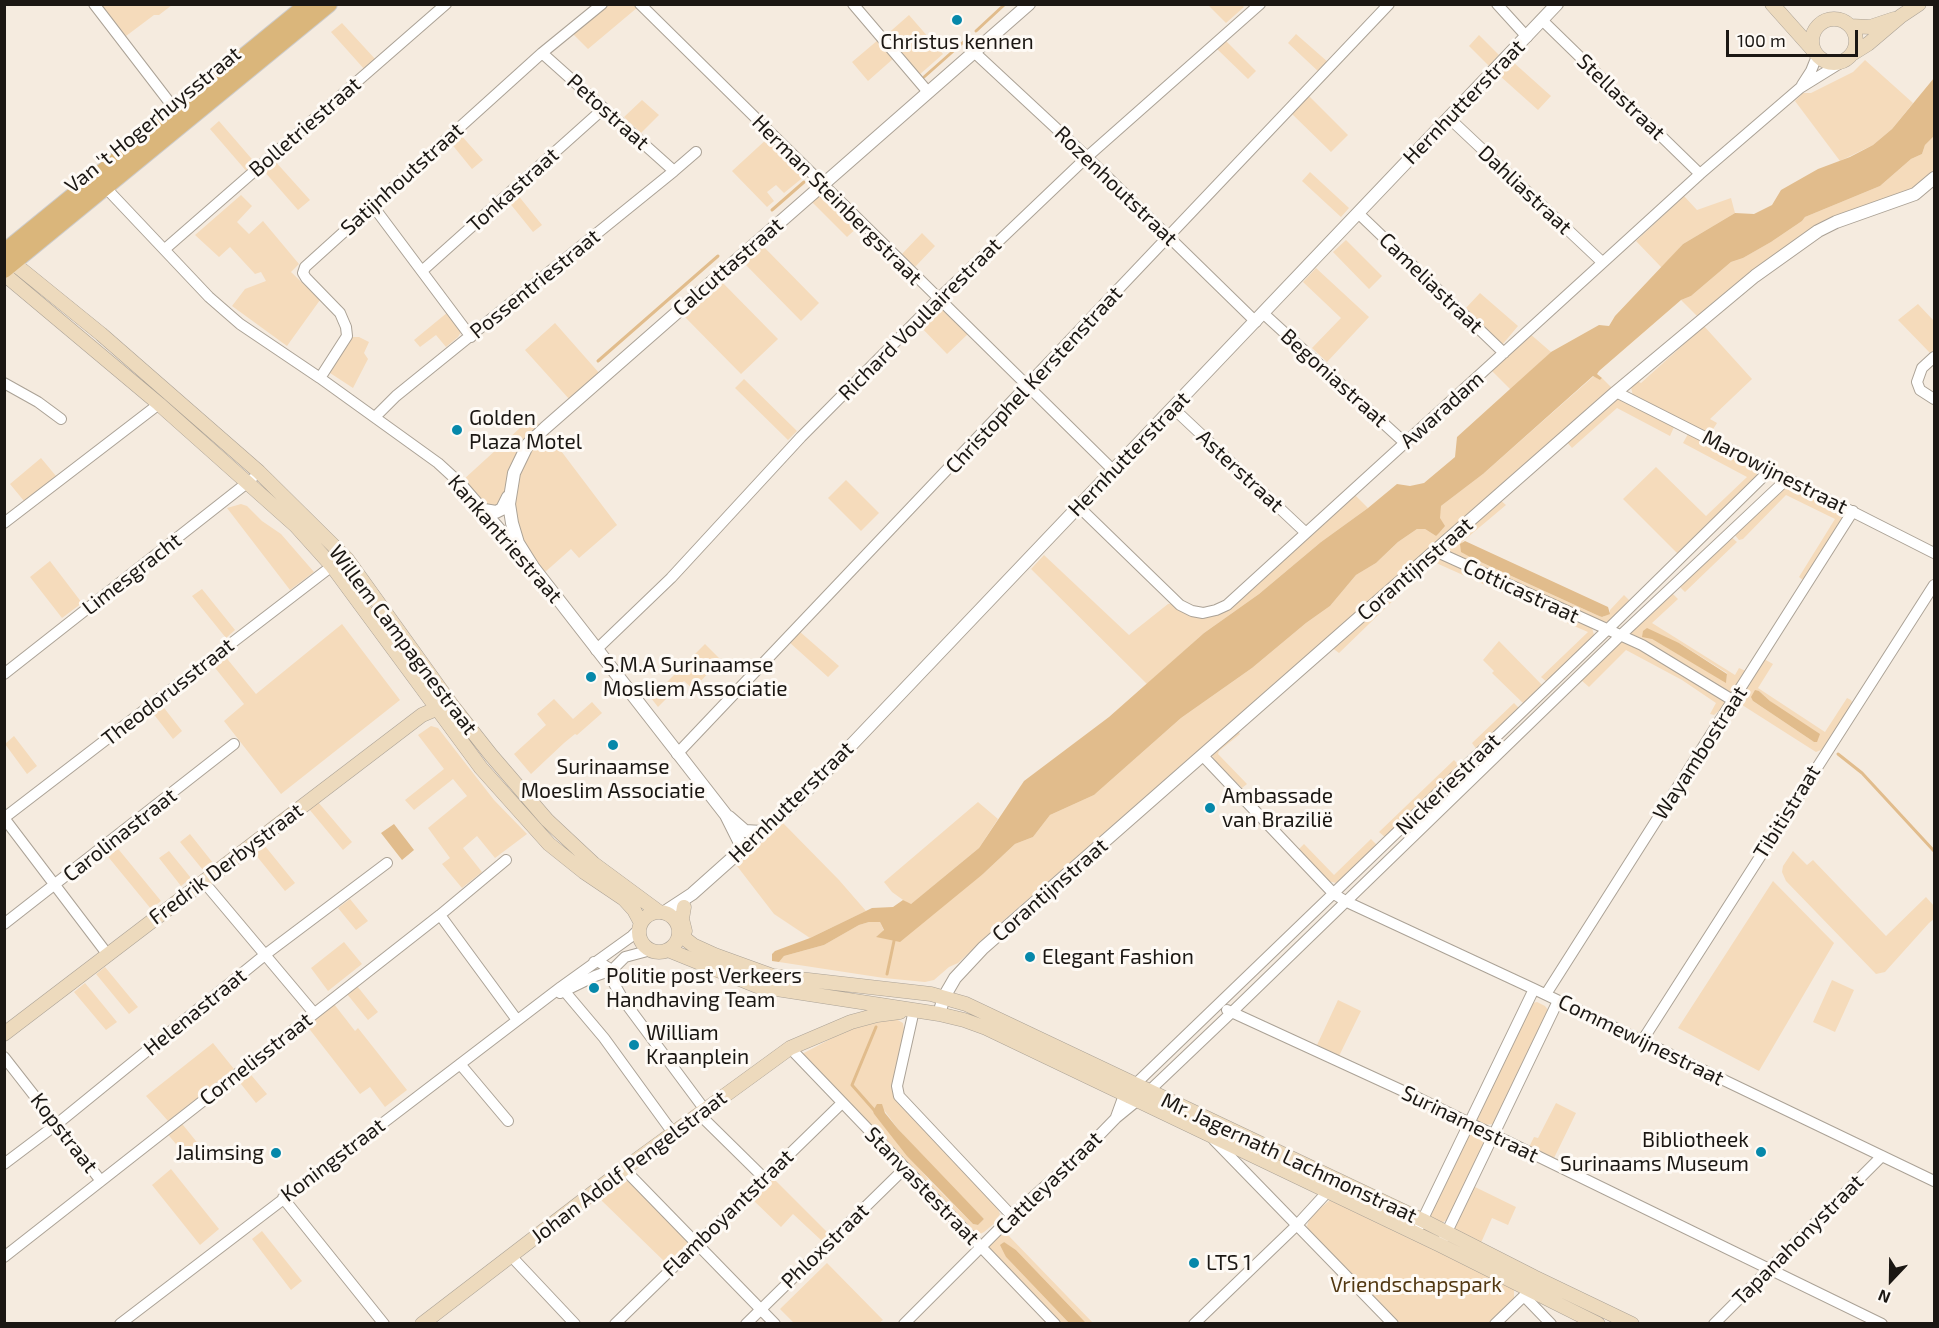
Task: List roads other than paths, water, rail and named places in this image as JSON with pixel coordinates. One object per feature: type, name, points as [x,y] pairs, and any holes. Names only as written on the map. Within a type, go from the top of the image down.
[{"type":"main road","name":"Van 't Hogerhuysstraat","points":[[7,263],[308,4]]},
{"type":"main road","name":"Van 't Hogerhuysstraat","points":[[7,263],[105,187],[180,116],[328,4]]},
{"type":"main road","points":[[1776,9],[1803,24],[1820,24],[1832,19],[1850,26],[1870,27],[1901,16],[1918,4]]},
{"type":"main road","points":[[1776,9],[1815,53],[1828,63],[1847,58],[1856,40],[1850,26]]},
{"type":"main road","name":"Awaradam","points":[[1847,58],[1874,40],[1901,16]]},
{"type":"main road","points":[[1815,53],[1812,36],[1820,24]]},
{"type":"main road","name":"Willem Campagnestraat","points":[[7,263],[101,334],[259,472],[347,559],[454,708],[547,820],[594,864],[661,913]]},
{"type":"main road","name":"Willem Campagnestraat","points":[[7,263],[90,346],[296,526],[332,566],[481,768],[549,844],[584,872],[624,899],[634,910],[640,926]]},
{"type":"main road","points":[[90,346],[101,334]]},
{"type":"main road","name":"Fredrik Derbystraat","points":[[4,1034],[422,714],[436,709],[454,708]]},
{"type":"main road","points":[[684,907],[682,924],[693,945]]},
{"type":"main road","points":[[677,928],[675,943],[668,950],[659,952],[651,950],[642,943],[640,926],[647,916],[661,913],[677,928],[693,945]]},
{"type":"main road","name":"Mr. Jagernath Lachmonstraat","points":[[693,945],[773,976],[938,996],[959,1002],[1422,1220],[1443,1239],[1528,1288],[1598,1323]]},
{"type":"main road","points":[[668,950],[757,986],[914,1010]]},
{"type":"main road","name":"Mr. Jagernath Lachmonstraat","points":[[914,1010],[964,1020],[986,1028],[1415,1233],[1443,1239]]},
{"type":"main road","name":"Johan Adolf Pengelstraat","points":[[422,1323],[624,1169],[790,1048],[851,1022],[877,1015],[914,1010]]},
{"type":"main road","name":"Mr. Jagernath Lachmonstraat","points":[[1528,1288],[1632,1323]]},
{"type":"street","points":[[94,4],[180,116]]},
{"type":"street","name":"Bolletriestraat","points":[[165,249],[446,4]]},
{"type":"street","name":"Satijnhoutstraat","points":[[320,378],[347,336],[346,327],[340,313],[303,273],[305,267],[542,53],[602,4]]},
{"type":"street","name":"Herman Steinbergstraat","points":[[640,4],[821,185],[1113,470]]},
{"type":"street","points":[[853,4],[928,92]]},
{"type":"street","name":"Calcuttastraat","points":[[532,567],[519,543],[512,523],[510,494],[519,459],[528,444],[1029,4]]},
{"type":"street","name":"Richard Voullairestraat","points":[[596,650],[671,578],[801,437],[938,299],[1087,157],[1260,4]]},
{"type":"street","name":"Christophel Kerstenstraat","points":[[677,754],[1389,4]]},
{"type":"street","points":[[1497,4],[1527,37]]},
{"type":"street","name":"Hernhutterstraat","points":[[661,913],[692,894],[762,832],[839,758],[1557,4]]},
{"type":"street","name":"Stellastraat","points":[[1542,20],[1700,174]]},
{"type":"street","name":"Rozenhoutstraat","points":[[974,52],[1170,237],[1260,318]]},
{"type":"street","name":"Petostraat","points":[[542,53],[674,171]]},
{"type":"street","name":"Awaradam","points":[[1800,88],[1811,71],[1815,53]]},
{"type":"street","name":"Awaradam","points":[[1078,506],[1180,605],[1203,613],[1227,605],[1700,174],[1800,88],[1847,58]]},
{"type":"street","name":"Tonkastraat","points":[[422,271],[603,109]]},
{"type":"street","name":"Dahliastraat","points":[[1449,118],[1602,262]]},
{"type":"street","name":"Possentriestraat","points":[[375,417],[396,396],[696,152]]},
{"type":"street","name":"Corantijnstraat","points":[[938,996],[983,948],[1616,392],[1755,276],[1818,231],[1836,222],[1915,194],[1935,178]]},
{"type":"street","name":"Kankantriestraat","points":[[105,187],[209,297],[240,324],[375,417],[438,463],[462,485],[532,567],[726,815],[743,849]]},
{"type":"street","points":[[373,206],[471,337]]},
{"type":"street","name":"Cameliastraat","points":[[1358,213],[1504,353]]},
{"type":"street","name":"Begoniastraat","points":[[1260,318],[1405,443]]},
{"type":"street","points":[[1935,357],[1922,368],[1917,382],[1920,390],[1935,399]]},
{"type":"street","points":[[4,383],[61,418]]},
{"type":"street","name":"Marowijnestraat","points":[[1616,392],[1935,553]]},
{"type":"street","points":[[4,523],[159,404]]},
{"type":"street","name":"Asterstraat","points":[[1173,408],[1306,533]]},
{"type":"street","name":"Nickeriestraat","points":[[1130,1098],[1136,1085],[1770,470]]},
{"type":"street","name":"Limesgracht","points":[[4,674],[259,472]]},
{"type":"street","name":"Nickeriestraat","points":[[1149,1091],[1232,1014],[1621,635],[1787,479]]},
{"type":"street","points":[[484,510],[496,512],[502,509],[510,494]]},
{"type":"street","name":"Wayambostraat","points":[[1546,994],[1853,511]]},
{"type":"street","name":"Cotticastraat","points":[[1435,551],[1642,645],[1734,701]]},
{"type":"street","name":"Theodorusstraat","points":[[4,818],[332,566]]},
{"type":"street","name":"Tibitistraat","points":[[1642,1041],[1935,585]]},
{"type":"street","name":"Carolinastraat","points":[[4,924],[56,886],[234,744]]},
{"type":"street","name":"Commewijnestraat","points":[[1203,756],[1334,894],[1347,902],[1546,994],[1935,1182]]},
{"type":"street","points":[[726,815],[746,831],[762,832]]},
{"type":"street","points":[[4,818],[108,955]]},
{"type":"street","name":"Cornelisstraat","points":[[4,1257],[440,915],[506,860]]},
{"type":"street","name":"Helenastraat","points":[[4,1164],[57,1124],[266,954],[387,863]]},
{"type":"street","points":[[203,881],[314,1013]]},
{"type":"street","name":"Hernhutterstraat","points":[[677,928],[684,907],[692,894]]},
{"type":"street","points":[[440,915],[517,1020]]},
{"type":"street","name":"Koningstraat","points":[[563,989],[594,962],[626,941],[640,926]]},
{"type":"street","name":"Koningstraat","points":[[120,1323],[136,1319],[283,1198],[548,997],[612,970],[625,957],[651,950]]},
{"type":"street","points":[[594,962],[599,962],[612,970],[612,980],[624,1001],[702,1112],[763,1178]]},
{"type":"street","points":[[955,978],[959,1002]]},
{"type":"street","points":[[563,989],[604,1038],[673,1133]]},
{"type":"street","points":[[1415,1233],[1534,989]]},
{"type":"street","points":[[938,996],[939,1014]]},
{"type":"street","points":[[1443,1239],[1558,1001]]},
{"type":"street","name":"Surinamestraat","points":[[1220,1004],[1232,1014],[1414,1096],[1882,1323]]},
{"type":"street","points":[[914,1010],[897,1086],[899,1096],[1012,1216]]},
{"type":"street","name":"Stanvastestraat","points":[[790,1048],[904,1169],[1055,1323]]},
{"type":"street","name":"Kopstraat","points":[[4,1057],[101,1182]]},
{"type":"street","points":[[460,1064],[508,1121]]},
{"type":"street","name":"Cattleyastraat","points":[[912,1321],[1012,1216],[1083,1152],[1116,1118],[1130,1098],[1149,1091]]},
{"type":"street","name":"Flamboyantstraat","points":[[615,1323],[842,1103]]},
{"type":"street","points":[[1210,1135],[1393,1323]]},
{"type":"street","name":"Tapanahonystraat","points":[[1714,1323],[1882,1156]]},
{"type":"street","points":[[624,1169],[776,1323]]},
{"type":"street","name":"Phloxstraat","points":[[746,1323],[904,1169]]},
{"type":"street","points":[[1194,1323],[1329,1193],[1336,1180]]},
{"type":"street","points":[[283,1198],[384,1323]]},
{"type":"street","points":[[511,1256],[575,1323]]},
{"type":"street","points":[[1495,1323],[1528,1288],[1551,1323]]},
{"type":"waterway","points":[[976,31],[1004,5]]},
{"type":"waterway","points":[[924,77],[968,38]]},
{"type":"waterway","points":[[772,210],[804,182]]},
{"type":"waterway","points":[[598,361],[718,256]]},
{"type":"waterway","points":[[1838,754],[1862,773],[1934,851]]},
{"type":"waterway","points":[[887,974],[894,941]]},
{"type":"waterway","points":[[874,1110],[852,1085],[876,1027]]},
{"type":"place","name":"Christus kennen","points":[[957,20]]},
{"type":"place","name":"Golden Plaza Motel","points":[[457,430]]},
{"type":"place","name":"S.M.A Surinaamse Mosliem Associatie","points":[[591,677]]},
{"type":"place","name":"Surinaamse Moeslim Associatie","points":[[613,745]]},
{"type":"place","name":"Ambassade van Brazilië","points":[[1210,808]]},
{"type":"place","name":"Elegant Fashion","points":[[1030,957]]},
{"type":"place","name":"Politie post Verkeers Handhaving Team","points":[[594,988]]},
{"type":"place","name":"William Kraanplein","points":[[634,1045]]},
{"type":"place","name":"Bibliotheek Surinaams Museum","points":[[1761,1152]]},
{"type":"place","name":"Jalimsing","points":[[276,1153]]},
{"type":"place","name":"LTS 1","points":[[1194,1263]]},
{"type":"park label","name":"Vriendschapspark","points":[[1416,1285]]}]
